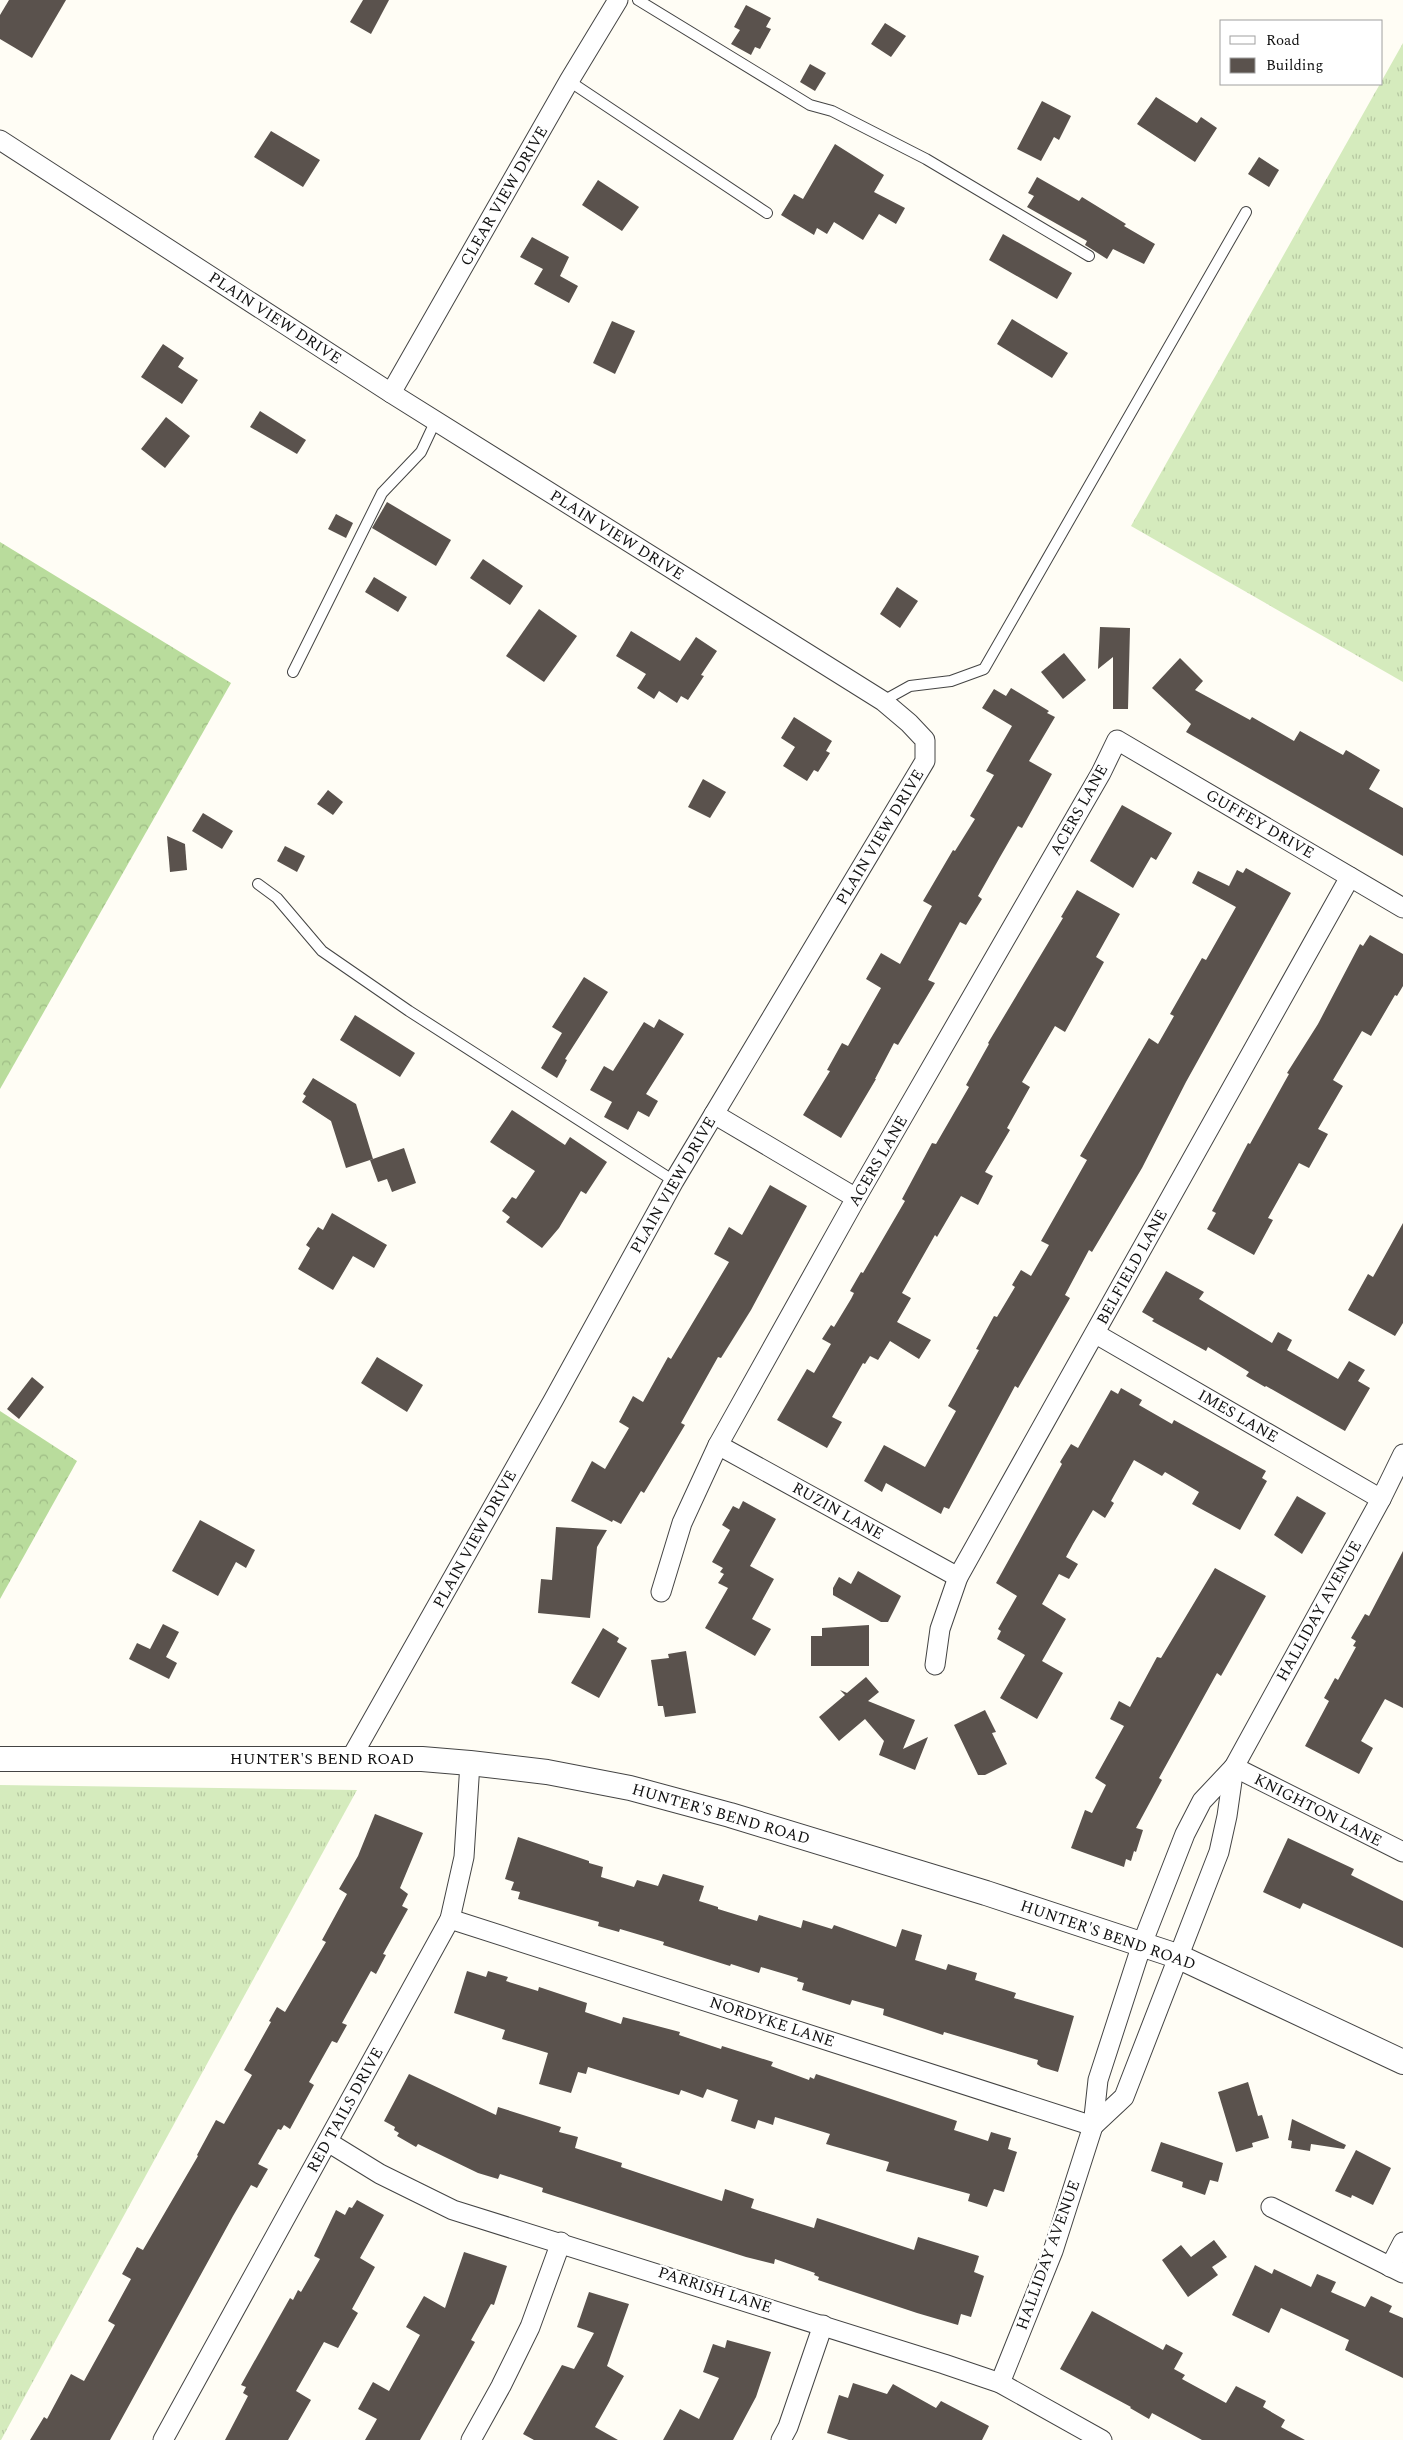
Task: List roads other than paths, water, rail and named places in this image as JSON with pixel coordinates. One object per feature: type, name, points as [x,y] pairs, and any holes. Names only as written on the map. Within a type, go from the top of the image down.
[{"type":"street","name":"CLEAR VIEW DRIVE","points":[[392,393],[569,81],[618,0]]},
{"type":"street","name":"PLAIN VIEW DRIVE","points":[[0,140],[392,393],[882,701],[910,724],[925,740],[925,762],[674,1181],[554,1399],[351,1758]]},
{"type":"street","name":"GUFFEY DRIVE","points":[[1117,740],[1403,908]]},
{"type":"street","name":"ACERS LANE","points":[[661,1592],[682,1523],[718,1445],[856,1198],[1101,773],[1117,740]]},
{"type":"street","name":"BELFIELD LANE","points":[[935,1665],[940,1629],[958,1577],[1096,1334],[1350,877]]},
{"type":"street","points":[[714,1114],[856,1198]]},
{"type":"street","name":"IMES LANE","points":[[1096,1334],[1381,1498]]},
{"type":"street","name":"RUZIN LANE","points":[[718,1445],[958,1577]]},
{"type":"street","name":"HALLIDAY AVENUE","points":[[1000,2383],[1053,2251],[1093,2126],[1098,2080],[1142,1944],[1185,1834],[1202,1801],[1234,1767],[1381,1498],[1403,1454]]},
{"type":"street","name":"HUNTER'S BEND ROAD","points":[[0,1759],[351,1758],[470,1762],[547,1772],[621,1786],[721,1812],[986,1893],[1177,1956],[1403,2062]]},
{"type":"street","name":"RED TAILS DRIVE","points":[[163,2440],[450,1919],[464,1857],[470,1762]]},
{"type":"street","name":"HALLIDAY AVENUE","points":[[1093,2126],[1124,2096],[1219,1852],[1227,1816],[1234,1767]]},
{"type":"street","name":"KNIGHTON LANE","points":[[1234,1767],[1403,1852]]},
{"type":"street","name":"NORDYKE LANE","points":[[450,1919],[1093,2126]]},
{"type":"street","name":"PARRISH LANE","points":[[328,2142],[380,2174],[453,2210],[561,2242],[1000,2383],[1102,2440]]},
{"type":"street","points":[[1271,2207],[1397,2270],[1403,2242]]},
{"type":"street","points":[[471,2440],[502,2386],[530,2327],[561,2242]]},
{"type":"street","points":[[781,2440],[788,2427],[823,2325]]},
{"type":"lane","points":[[638,0],[810,105],[832,111],[926,159],[1088,256]]},
{"type":"lane","points":[[569,81],[767,213]]},
{"type":"lane","points":[[882,701],[910,686],[951,681],[984,669],[1246,212]]},
{"type":"lane","points":[[293,672],[382,493],[421,452],[436,420]]},
{"type":"lane","points":[[258,884],[277,898],[322,951],[410,1011],[674,1181]]}]
